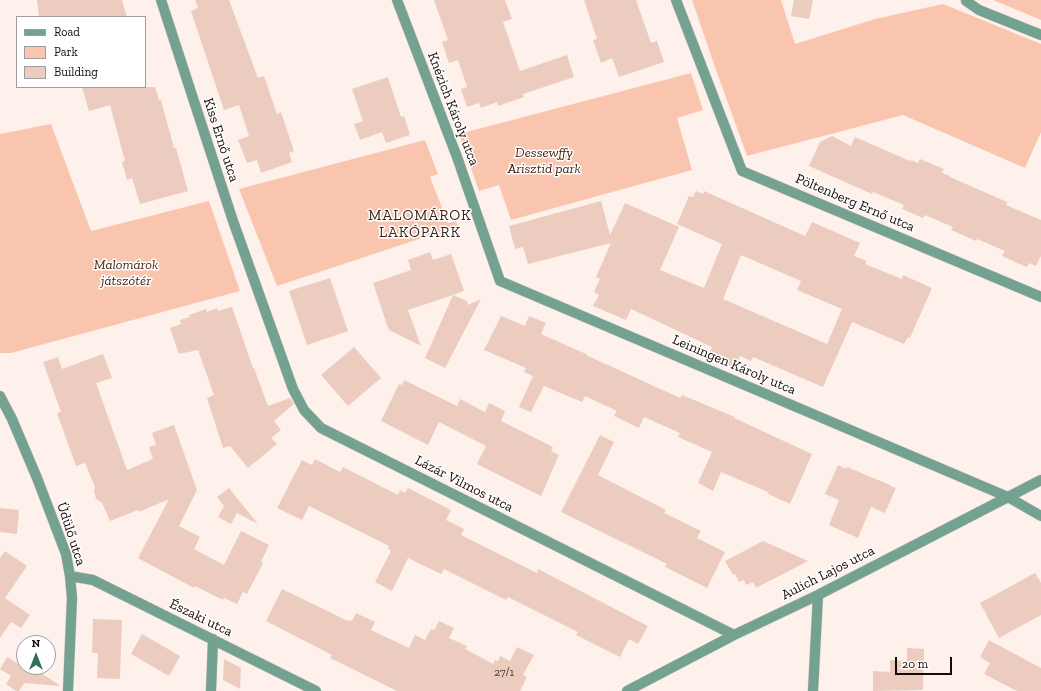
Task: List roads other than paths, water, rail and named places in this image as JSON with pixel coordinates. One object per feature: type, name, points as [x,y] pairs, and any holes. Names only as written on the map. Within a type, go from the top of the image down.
[{"type":"street","name":"Kiss Ernő utca","points":[[161,0],[233,222],[256,287]]},
{"type":"street","name":"Knézich Károly utca","points":[[397,0],[457,158],[482,229]]},
{"type":"street","name":"Pöltenberg Ernő utca","points":[[676,0],[742,171],[1041,297]]},
{"type":"street","points":[[966,1],[979,10],[1041,35]]},
{"type":"street","name":"Leiningen Károly utca","points":[[482,229],[500,281],[1008,497],[1041,516]]},
{"type":"street","name":"Lázár Vilmos utca","points":[[256,287],[293,390],[304,410],[321,428],[734,635]]},
{"type":"street","name":"Üdülő utca","points":[[0,396],[12,419],[37,478],[66,554],[72,598],[68,691]]},
{"type":"street","name":"Aulich Lajos utca","points":[[627,691],[734,635],[818,595],[1041,480]]},
{"type":"street","name":"Északi utca","points":[[70,576],[93,580],[316,691]]},
{"type":"street","points":[[813,691],[818,595]]},
{"type":"street","points":[[211,691],[213,639]]},
{"type":"district","name":"MALOMÁROK LAKÓPARK","points":[[420,224]]},
{"type":"park label","name":"Dessewffy Arisztid park","points":[[544,162]]},
{"type":"park label","name":"Malomárok játszótér","points":[[126,274]]}]
